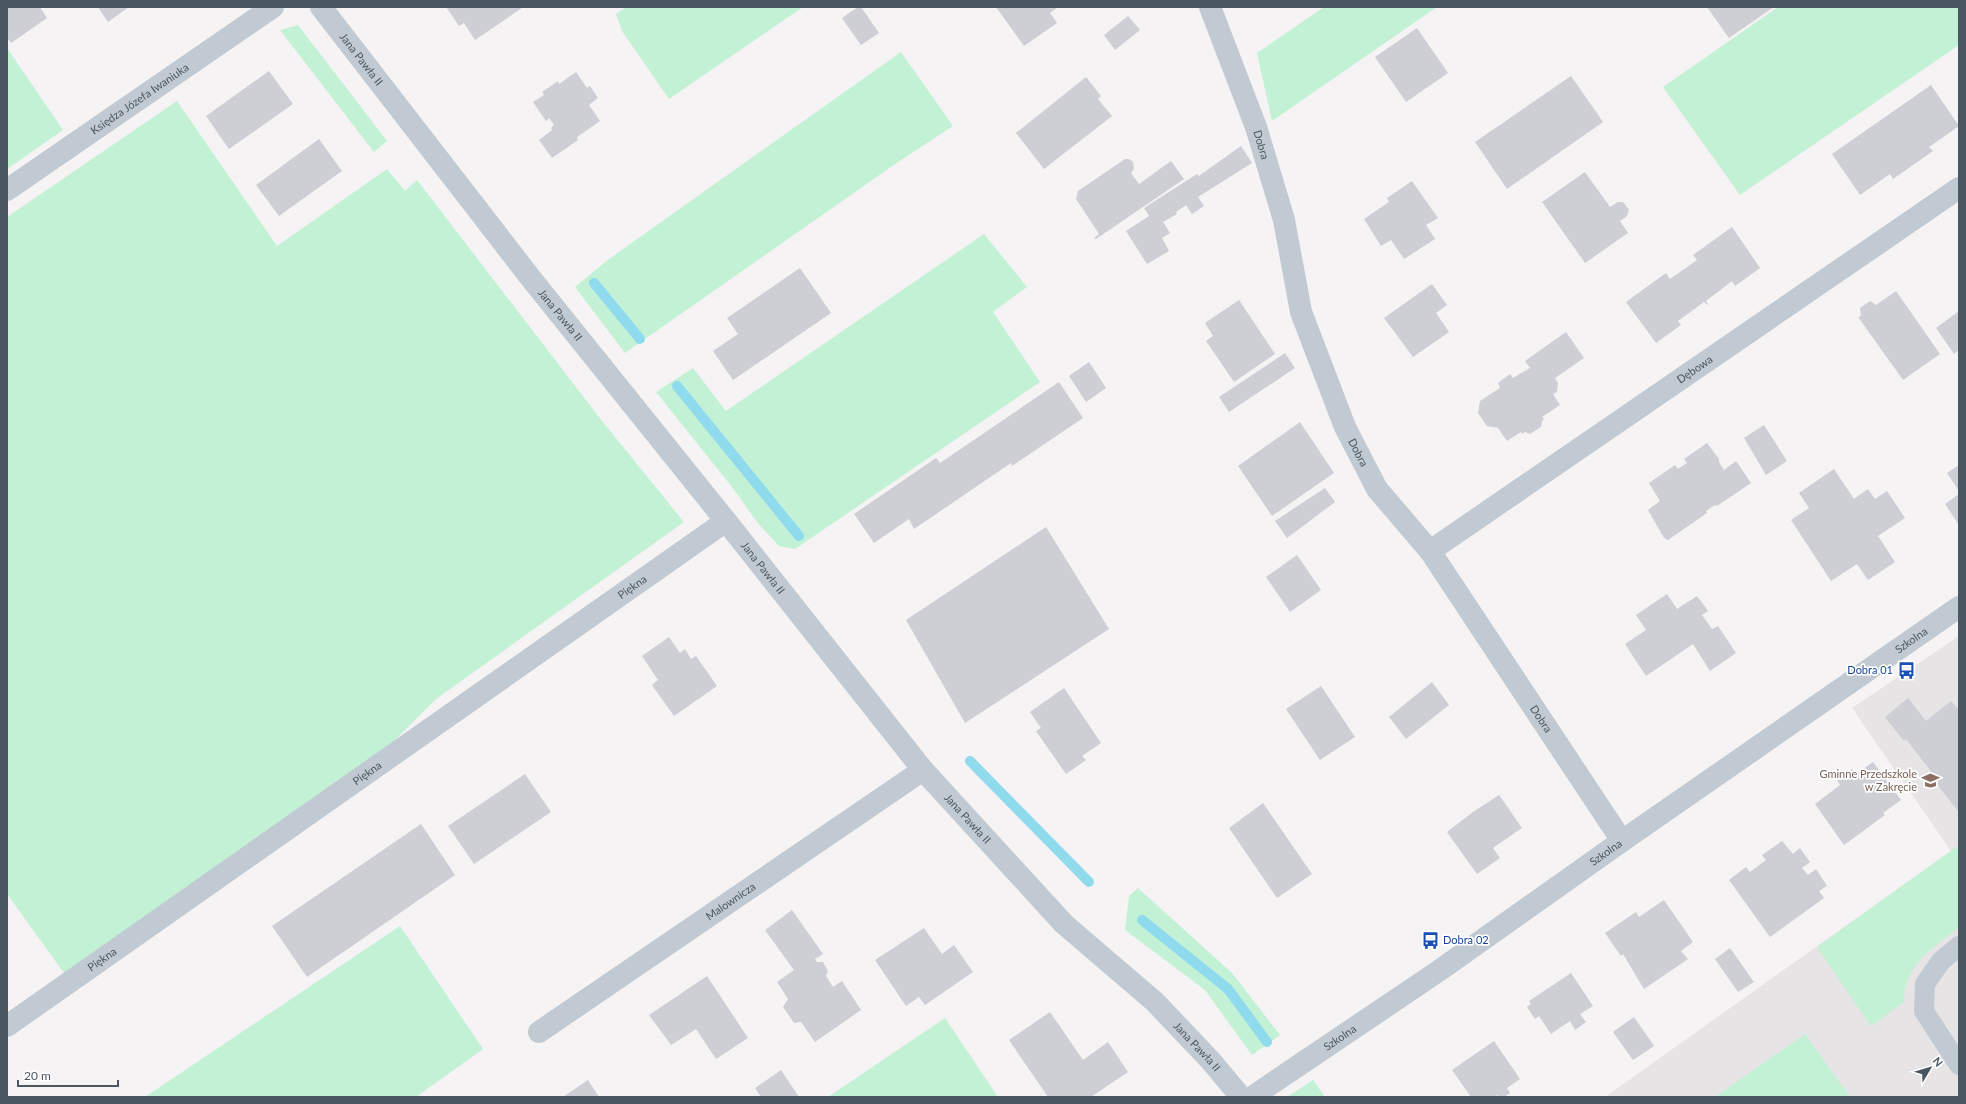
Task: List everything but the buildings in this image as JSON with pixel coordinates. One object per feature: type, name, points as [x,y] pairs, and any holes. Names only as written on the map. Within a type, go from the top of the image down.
[{"type":"street","name":"Księdza Józefa Iwaniuka","points":[[7,190],[273,7]]},
{"type":"street","name":"Jana Pawła II","points":[[321,7],[533,281],[726,521],[923,770],[1064,924],[1155,1002],[1211,1061],[1241,1097]]},
{"type":"street","name":"Dobra","points":[[1210,7],[1256,127],[1284,220],[1301,312],[1345,428],[1377,489],[1430,551],[1622,841]]},
{"type":"street","name":"Dębowa","points":[[1430,551],[1959,188]]},
{"type":"street","name":"Piękna","points":[[7,1026],[726,521]]},
{"type":"street","name":"Szkolna","points":[[1252,1097],[1440,970],[1622,841],[1959,607]]},
{"type":"street","name":"Malownicza","points":[[539,1032],[923,770]]},
{"type":"lane","points":[[1959,946],[1941,960],[1925,984],[1924,1012],[1959,1064]]},
{"type":"shaded area","points":[[1959,636],[1959,1097],[1605,1097],[1951,851],[1852,708]]},
{"type":"green space","points":[[626,7],[803,7],[669,99],[622,31],[616,14]]},
{"type":"green space","points":[[1324,7],[1437,7],[1272,121],[1257,53]]},
{"type":"green space","points":[[1778,7],[1959,7],[1959,45],[1740,195],[1663,87]]},
{"type":"green space","points":[[298,25],[387,141],[374,152],[280,30]]},
{"type":"green space","points":[[7,48],[63,130],[7,169]]},
{"type":"green space","points":[[901,52],[953,126],[898,162],[625,353],[575,287],[609,259]]},
{"type":"green space","points":[[177,101],[277,246],[387,169],[405,191],[417,180],[602,421],[684,522],[436,699],[388,747],[64,973],[7,894],[7,217]]},
{"type":"green space","points":[[984,234],[1027,287],[993,312],[1040,382],[795,549],[779,546],[757,522],[732,487],[656,392],[693,368],[726,411]]},
{"type":"green space","points":[[1959,845],[1959,927],[1930,950],[1915,967],[1905,988],[1904,1002],[1871,1026],[1817,947]]},
{"type":"green space","points":[[1138,888],[1232,973],[1280,1035],[1252,1055],[1205,990],[1125,930],[1129,896]]},
{"type":"green space","points":[[400,926],[483,1049],[416,1097],[145,1097]]},
{"type":"green space","points":[[945,1018],[998,1097],[828,1097]]},
{"type":"green space","points":[[1805,1034],[1850,1097],[1715,1097]]},
{"type":"green space","points":[[1313,1080],[1325,1097],[1287,1097]]},
{"type":"waterway","points":[[594,283],[640,339]]},
{"type":"waterway","points":[[677,386],[799,536]]},
{"type":"waterway","points":[[970,761],[1089,882]]},
{"type":"waterway","points":[[1142,920],[1228,989],[1267,1042]]},
{"type":"place","name":"Dobra 01","points":[[1906,670]]},
{"type":"place","name":"Gminne Przedszkole w Zakręcie","points":[[1930,780]]},
{"type":"place","name":"Dobra 02","points":[[1430,940]]}]
